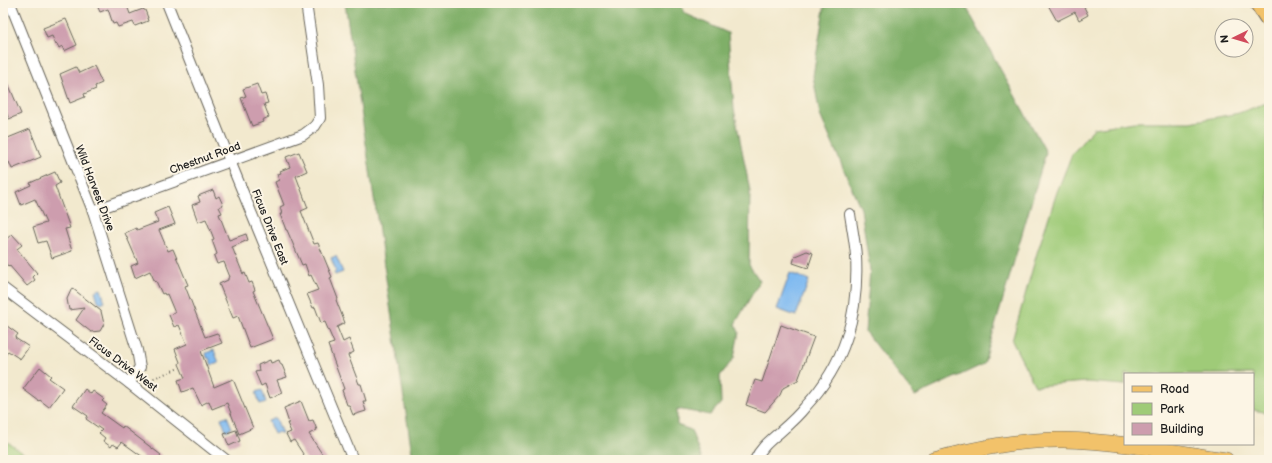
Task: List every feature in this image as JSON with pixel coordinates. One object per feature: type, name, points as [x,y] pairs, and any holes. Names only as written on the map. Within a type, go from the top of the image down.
[{"type":"highway","points":[[1259,3],[1269,18]]},
{"type":"main road","points":[[934,460],[1003,446],[1062,440],[1090,441],[1124,445],[1226,460]]},
{"type":"street","name":"Wild Harvest Drive","points":[[10,3],[93,211],[137,350],[140,367],[129,383]]},
{"type":"street","name":"Ficus Drive East","points":[[167,3],[230,161],[353,460]]},
{"type":"street","name":"Chestnut Road","points":[[93,211],[303,135],[315,126],[320,118],[318,85],[306,3]]},
{"type":"street","points":[[755,460],[762,447],[782,431],[825,383],[840,357],[854,311],[856,289],[856,256],[850,214]]},
{"type":"street","name":"Ficus Drive West","points":[[3,288],[129,383],[226,460]]},
{"type":"path","points":[[129,383],[149,380],[178,368]]},
{"type":"green space","points":[[345,3],[681,3],[684,13],[728,33],[734,109],[750,191],[749,265],[760,281],[735,324],[739,332],[734,358],[720,376],[721,403],[710,415],[677,409],[677,425],[691,430],[702,460],[413,460]]},
{"type":"green space","points":[[825,3],[964,3],[1046,152],[984,364],[915,396],[865,332],[870,270],[861,209],[820,115],[813,76]]},
{"type":"green space","points":[[1269,102],[1269,413],[1254,410],[1254,373],[1124,373],[1124,385],[1087,382],[1035,386],[1012,341],[1037,253],[1057,192],[1072,154],[1094,128],[1135,122],[1191,122],[1239,113]]},
{"type":"green space","points":[[3,439],[33,460],[3,460]]},
{"type":"water","points":[[336,256],[343,272],[335,275],[334,273],[336,271],[331,258]]},
{"type":"water","points":[[790,273],[809,280],[796,316],[777,309]]},
{"type":"water","points":[[101,289],[105,302],[101,304],[98,301],[95,291]]},
{"type":"water","points":[[214,350],[219,363],[212,365],[209,358],[207,358],[206,353]]},
{"type":"water","points":[[262,390],[266,402],[260,404],[256,392]]},
{"type":"water","points":[[227,416],[232,428],[226,431],[221,418]]},
{"type":"water","points":[[276,418],[282,434],[279,432],[274,434],[268,421]]},
{"type":"building","points":[[96,3],[126,3],[130,14],[143,9],[145,10],[148,21],[135,26],[133,22],[118,27],[116,23],[113,24],[108,9],[100,12]]},
{"type":"building","points":[[1047,3],[1091,3],[1084,7],[1088,15],[1079,20],[1075,12],[1057,21]]},
{"type":"building","points":[[66,19],[77,45],[64,51],[62,46],[59,48],[57,44],[56,45],[52,36],[47,38],[43,28]]},
{"type":"building","points":[[94,66],[102,83],[95,86],[96,89],[84,94],[85,97],[70,103],[60,74],[76,67],[79,73]]},
{"type":"building","points":[[3,71],[21,114],[9,119],[3,104]]},
{"type":"building","points":[[257,84],[261,95],[265,94],[268,103],[264,104],[269,117],[262,120],[263,122],[252,126],[241,98],[246,96],[243,89]]},
{"type":"building","points":[[30,129],[41,157],[12,169],[9,162],[6,163],[3,154],[3,140]]},
{"type":"building","points":[[299,152],[307,171],[296,176],[308,208],[301,211],[314,244],[318,243],[332,277],[330,278],[338,299],[336,300],[345,323],[337,327],[343,342],[349,339],[354,352],[348,355],[359,384],[361,384],[366,401],[363,401],[366,411],[353,415],[349,405],[347,405],[342,390],[344,389],[328,345],[334,343],[325,322],[321,323],[315,307],[313,308],[307,294],[318,290],[311,275],[309,276],[305,264],[302,265],[280,214],[282,214],[280,207],[284,205],[275,182],[279,180],[277,174],[281,173],[280,171],[290,167],[286,157]]},
{"type":"building","points":[[55,172],[60,183],[55,186],[70,228],[65,229],[72,251],[52,258],[46,241],[38,243],[33,227],[46,223],[35,199],[21,205],[16,192],[31,185],[30,183]]},
{"type":"building","points":[[213,190],[216,198],[219,196],[223,205],[219,207],[222,213],[219,214],[229,240],[246,234],[248,240],[232,247],[243,274],[245,273],[249,283],[252,282],[255,290],[253,291],[273,339],[250,348],[238,316],[233,318],[219,284],[228,280],[230,277],[224,262],[217,264],[214,256],[217,254],[212,240],[214,239],[206,219],[198,222],[192,205],[200,202],[198,196]]},
{"type":"building","points":[[168,207],[175,224],[159,230],[168,251],[173,249],[188,285],[185,286],[205,337],[217,333],[222,343],[201,351],[214,387],[233,379],[253,428],[239,434],[227,403],[212,409],[209,401],[201,405],[193,388],[182,392],[178,380],[185,378],[175,349],[187,344],[179,325],[174,327],[169,315],[175,313],[167,294],[162,294],[150,271],[135,278],[131,266],[138,263],[125,233],[136,228],[137,230],[158,222],[154,213]]},
{"type":"building","points":[[12,234],[22,245],[17,249],[37,273],[33,277],[35,280],[27,286],[3,260],[3,242]]},
{"type":"building","points":[[807,251],[813,253],[808,268],[793,263],[795,256]]},
{"type":"building","points":[[72,288],[101,311],[104,324],[100,331],[91,332],[76,320],[84,308],[69,310],[67,299]]},
{"type":"building","points":[[3,323],[18,334],[15,338],[29,347],[20,359],[8,351],[3,359]]},
{"type":"building","points":[[781,325],[814,337],[798,380],[783,388],[780,395],[765,412],[746,405],[755,380],[762,382]]},
{"type":"building","points":[[270,360],[271,363],[279,360],[287,377],[277,380],[282,393],[270,398],[265,384],[261,386],[255,372],[259,371],[258,365]]},
{"type":"building","points":[[40,367],[51,376],[49,378],[63,388],[49,407],[23,389]]},
{"type":"building","points":[[85,389],[91,394],[93,391],[104,399],[102,401],[107,405],[101,413],[122,428],[123,426],[161,455],[157,460],[147,460],[122,442],[118,447],[113,444],[111,447],[103,441],[105,438],[99,433],[102,430],[86,419],[88,416],[73,406]]},
{"type":"building","points":[[301,401],[309,421],[313,420],[317,430],[309,434],[326,460],[307,460],[294,440],[290,442],[286,434],[291,432],[287,423],[289,423],[284,408]]},
{"type":"building","points":[[236,430],[240,441],[229,446],[224,434]]}]
